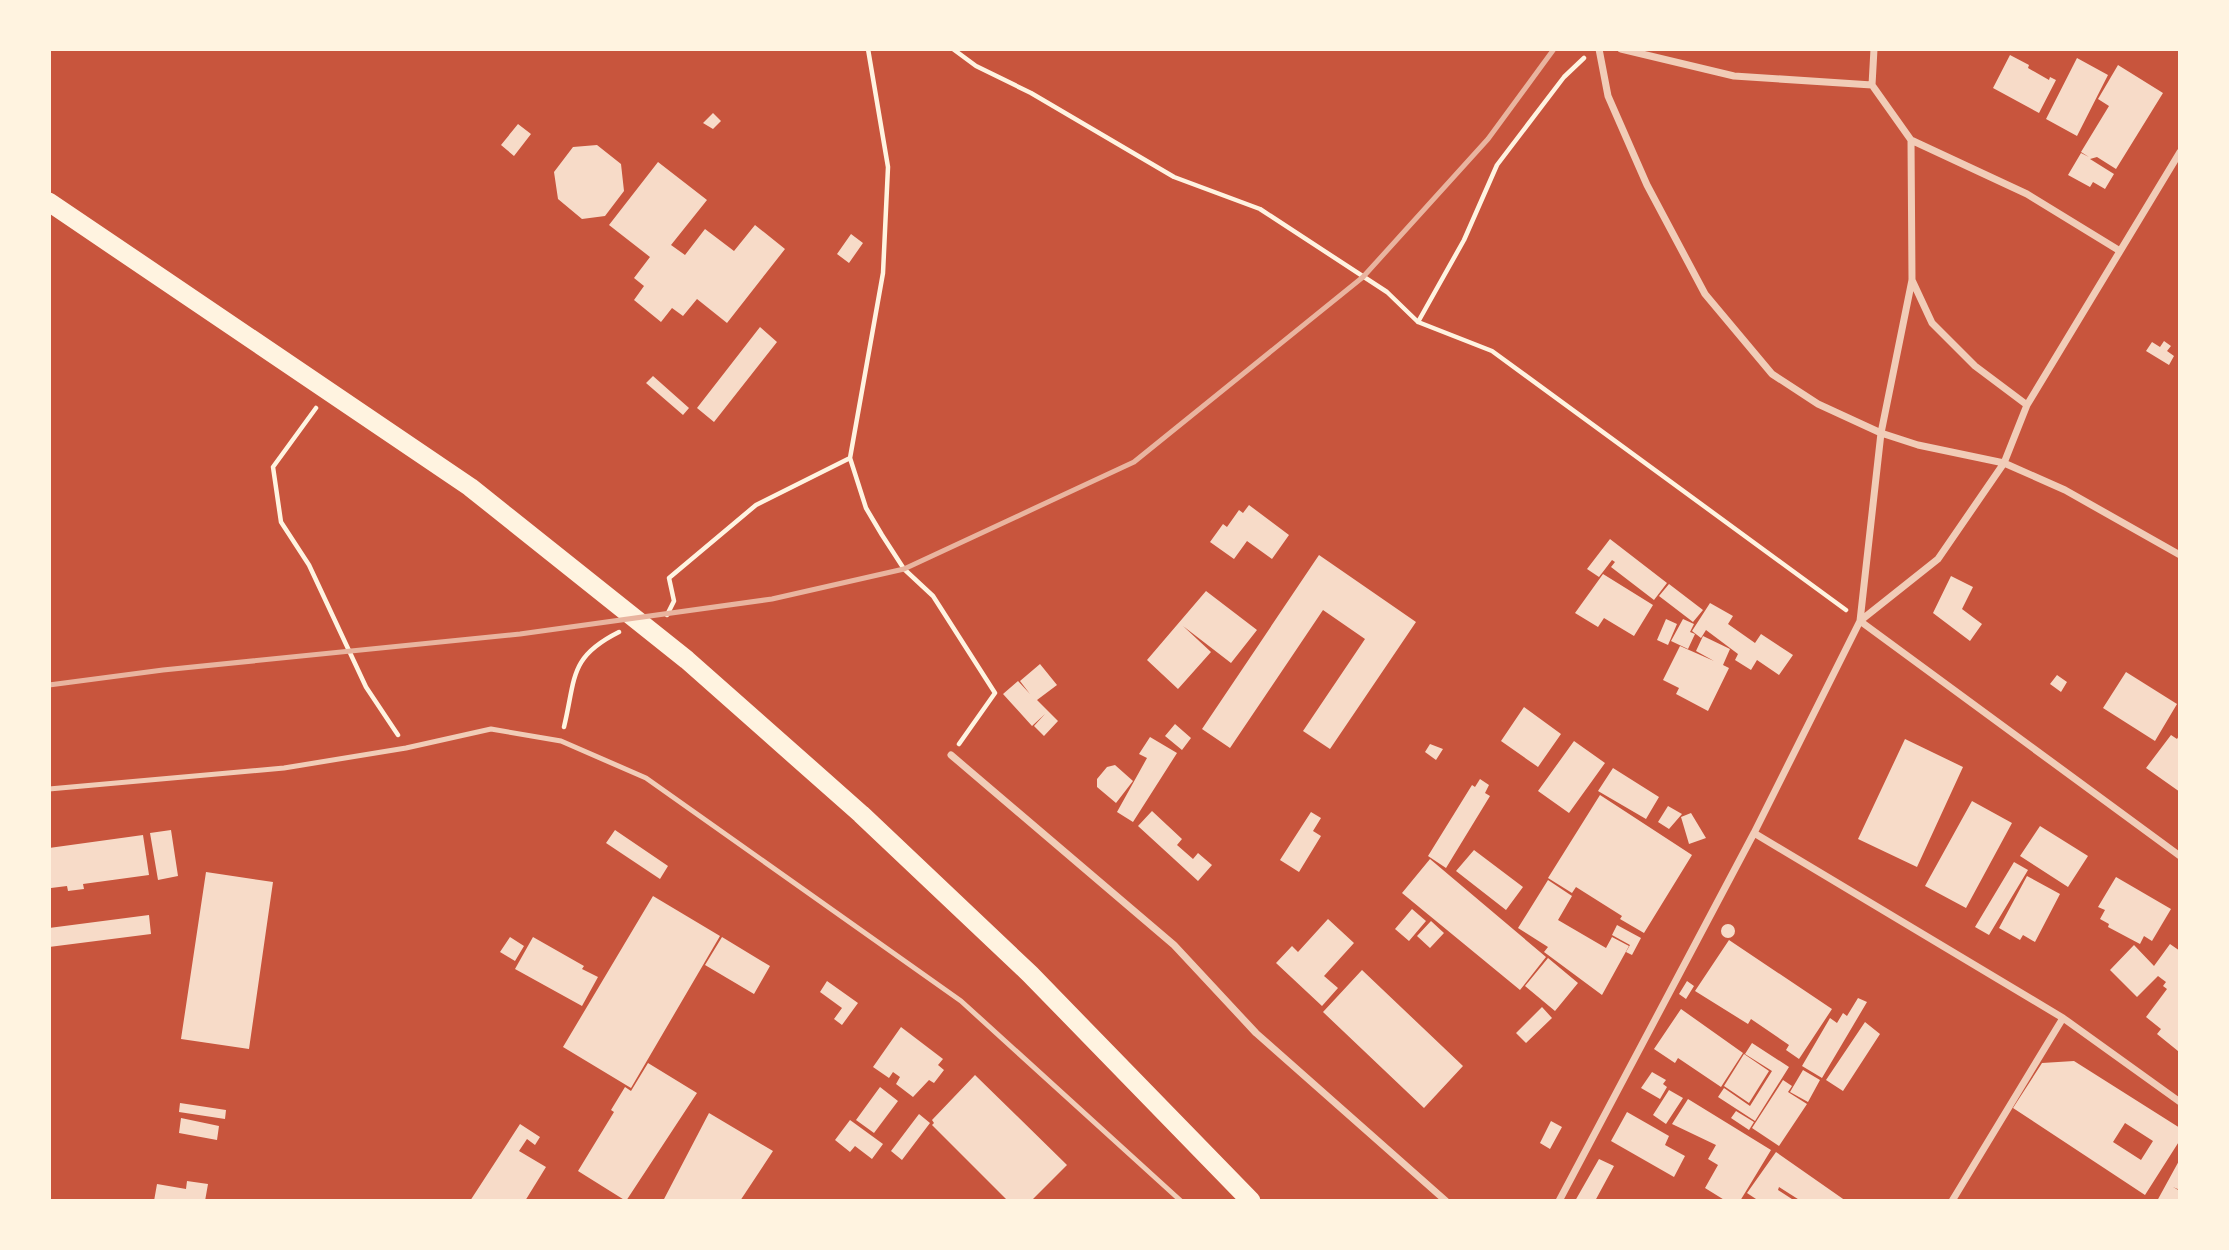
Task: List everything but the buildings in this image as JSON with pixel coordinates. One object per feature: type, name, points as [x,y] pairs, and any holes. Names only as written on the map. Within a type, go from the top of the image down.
[{"type":"highway","points":[[49,202],[470,487],[687,660],[861,814],[1030,974],[1251,1201]]},
{"type":"street","points":[[1599,49],[1608,96],[1647,186],[1705,294],[1772,374],[1818,404],[1881,433],[1918,445],[2004,463],[2065,490],[2180,555]]},
{"type":"street","points":[[1621,49],[1734,76],[1872,85]]},
{"type":"street","points":[[1874,49],[1872,85],[1911,140],[2027,194],[2120,251]]},
{"type":"street","points":[[1559,1201],[1754,833],[1860,621],[1881,433],[1912,280],[1911,140]]},
{"type":"street","points":[[1860,621],[1938,559],[2004,463],[2027,405],[2180,152]]},
{"type":"street","points":[[1912,280],[1932,323],[1975,366],[2027,405]]},
{"type":"street","points":[[1860,621],[2180,856]]},
{"type":"street","points":[[951,755],[1174,945],[1256,1033],[1447,1201]]},
{"type":"street","points":[[1754,833],[2063,1018],[2180,1102]]},
{"type":"street","points":[[1952,1201],[2063,1018]]},
{"type":"lane","points":[[49,789],[284,768],[406,748],[491,729],[561,741],[646,778],[961,1001],[1181,1201]]},
{"type":"path","points":[[869,49],[888,167],[883,273],[850,458],[866,508],[882,535],[904,569],[933,596],[995,693],[951,755]]},
{"type":"path","points":[[953,49],[976,66],[1031,93],[1174,177],[1260,209],[1387,292],[1418,321],[1492,351],[1860,621]]},
{"type":"path","points":[[1418,321],[1464,240],[1497,165],[1564,77],[1593,49]]},
{"type":"path","points":[[329,390],[273,467],[281,522],[309,565],[366,687],[406,748]]},
{"type":"path","points":[[657,618],[670,614],[674,601],[669,578],[733,523],[757,505],[850,458]]},
{"type":"path","points":[[561,741],[580,660],[595,646],[631,628]]},
{"type":"railway","points":[[49,685],[163,670],[520,634],[772,599],[904,569],[1134,462],[1363,277],[1488,139],[1554,49]]}]
